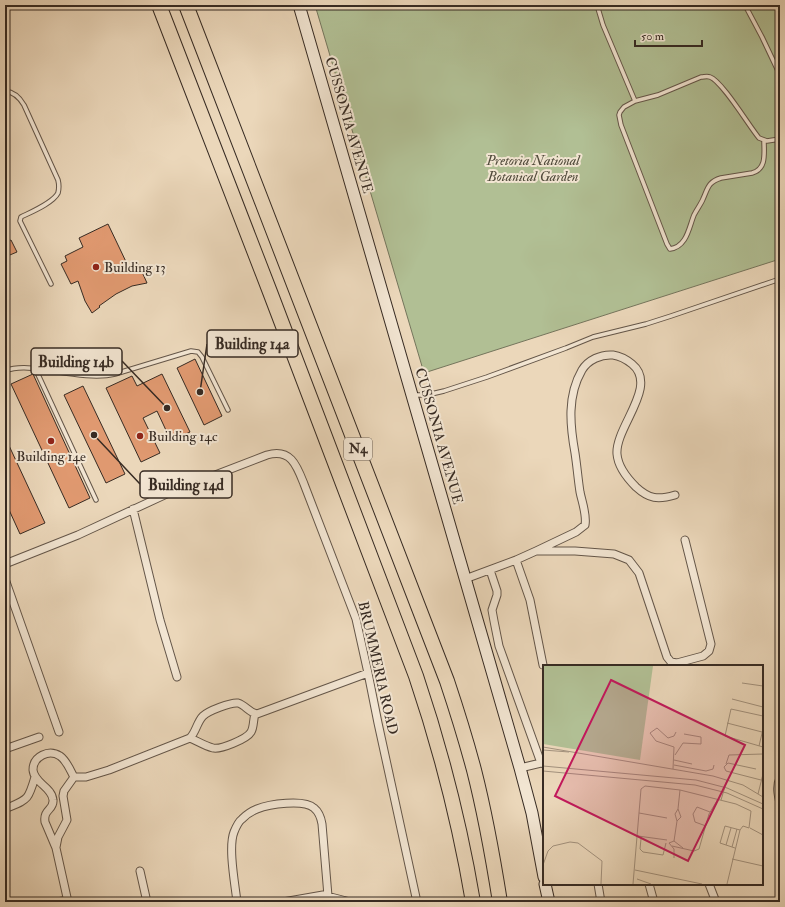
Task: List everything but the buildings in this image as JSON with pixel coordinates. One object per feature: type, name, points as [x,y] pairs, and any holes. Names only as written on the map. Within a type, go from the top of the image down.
[{"type":"highway","name":"N4","points":[[159,5],[273,299],[416,676],[436,737],[453,802],[473,902]]},
{"type":"highway","name":"N4","points":[[186,5],[447,682],[478,786],[500,902]]},
{"type":"main road","name":"CUSSONIA AVENUE","points":[[299,5],[520,768],[532,813],[543,872]]},
{"type":"main road","points":[[545,885],[548,902]]},
{"type":"street","points":[[465,579],[516,560],[576,532],[585,525],[572,437],[572,394],[578,377],[586,365],[598,357],[611,355],[619,356],[636,368],[641,378],[641,387],[635,404],[618,440],[617,454],[620,468],[628,479],[646,495],[658,498],[675,495]]},
{"type":"street","name":"BRUMMERIA ROAD","points":[[133,509],[171,492],[267,455],[282,454],[289,457],[295,463],[354,613],[417,902]]},
{"type":"street","points":[[5,564],[64,540],[133,509],[160,620],[177,677]]},
{"type":"street","points":[[536,551],[575,551],[614,554],[629,560],[638,573],[667,657],[671,662],[677,663],[703,656],[709,652],[711,644],[685,540]]},
{"type":"street","points":[[516,560],[530,600],[543,665]]},
{"type":"street","points":[[490,570],[497,591],[492,614],[500,646],[543,764],[520,768]]},
{"type":"street","points":[[5,578],[59,732]]},
{"type":"street","points":[[255,714],[368,673]]},
{"type":"street","points":[[74,777],[86,777],[109,770],[190,738],[202,716],[220,707],[238,703],[255,714]]},
{"type":"street","points":[[190,738],[210,747],[221,747],[249,735],[252,731],[255,714]]},
{"type":"street","points":[[5,749],[39,737]]},
{"type":"street","points":[[52,807],[53,801],[51,794],[35,777],[33,772],[33,765],[35,761],[40,756],[45,754],[50,753],[58,755],[65,760],[74,777]]},
{"type":"street","points":[[5,809],[26,799],[31,792],[35,777]]},
{"type":"street","points":[[56,848],[58,837],[67,820],[63,796],[64,792],[74,777]]},
{"type":"street","points":[[780,778],[777,786],[780,803]]},
{"type":"street","points":[[237,902],[231,849],[232,838],[238,824],[243,818],[257,809],[294,803],[308,804],[312,806],[317,810],[320,816],[328,896]]},
{"type":"street","points":[[58,902],[68,901],[56,848],[44,819],[46,812],[52,807],[59,806],[65,812]]},
{"type":"street","points":[[140,871],[147,902]]},
{"type":"street","points":[[598,885],[601,902]]},
{"type":"street","points":[[649,885],[654,902]]},
{"type":"street","points":[[708,885],[716,902]]},
{"type":"street","points":[[283,902],[316,896],[328,896],[350,902]]},
{"type":"lane","points":[[597,5],[603,25],[635,101]]},
{"type":"lane","points":[[745,5],[780,75]]},
{"type":"lane","points":[[764,140],[763,162],[760,169],[752,174],[721,178],[711,183],[694,216],[686,238],[677,247],[670,249],[621,125],[619,115],[624,107],[635,101],[658,95],[706,76],[715,80],[723,88],[759,138],[770,141],[780,140]]},
{"type":"lane","points":[[5,91],[15,95],[24,105],[58,180],[58,191],[54,198],[20,219],[51,284]]},
{"type":"lane","points":[[412,394],[426,395],[444,391],[487,377],[593,337],[646,324],[780,279]]},
{"type":"lane","points":[[5,371],[16,368],[35,368],[105,376],[195,351],[200,353],[228,410]]},
{"type":"lane","points":[[35,368],[96,500]]},
{"type":"green space","name":"Pretoria National Botanical Garden","points":[[315,5],[780,5],[780,259],[424,373]]},
{"type":"place","name":"Building 13","points":[[96,267]]},
{"type":"place","name":"Building 14a","points":[[200,392]]},
{"type":"place","name":"Building 14b","points":[[167,408]]},
{"type":"place","name":"Building 14d","points":[[94,435]]},
{"type":"place","name":"Building 14c","points":[[140,436]]},
{"type":"place","name":"Building 14e","points":[[51,441]]}]
